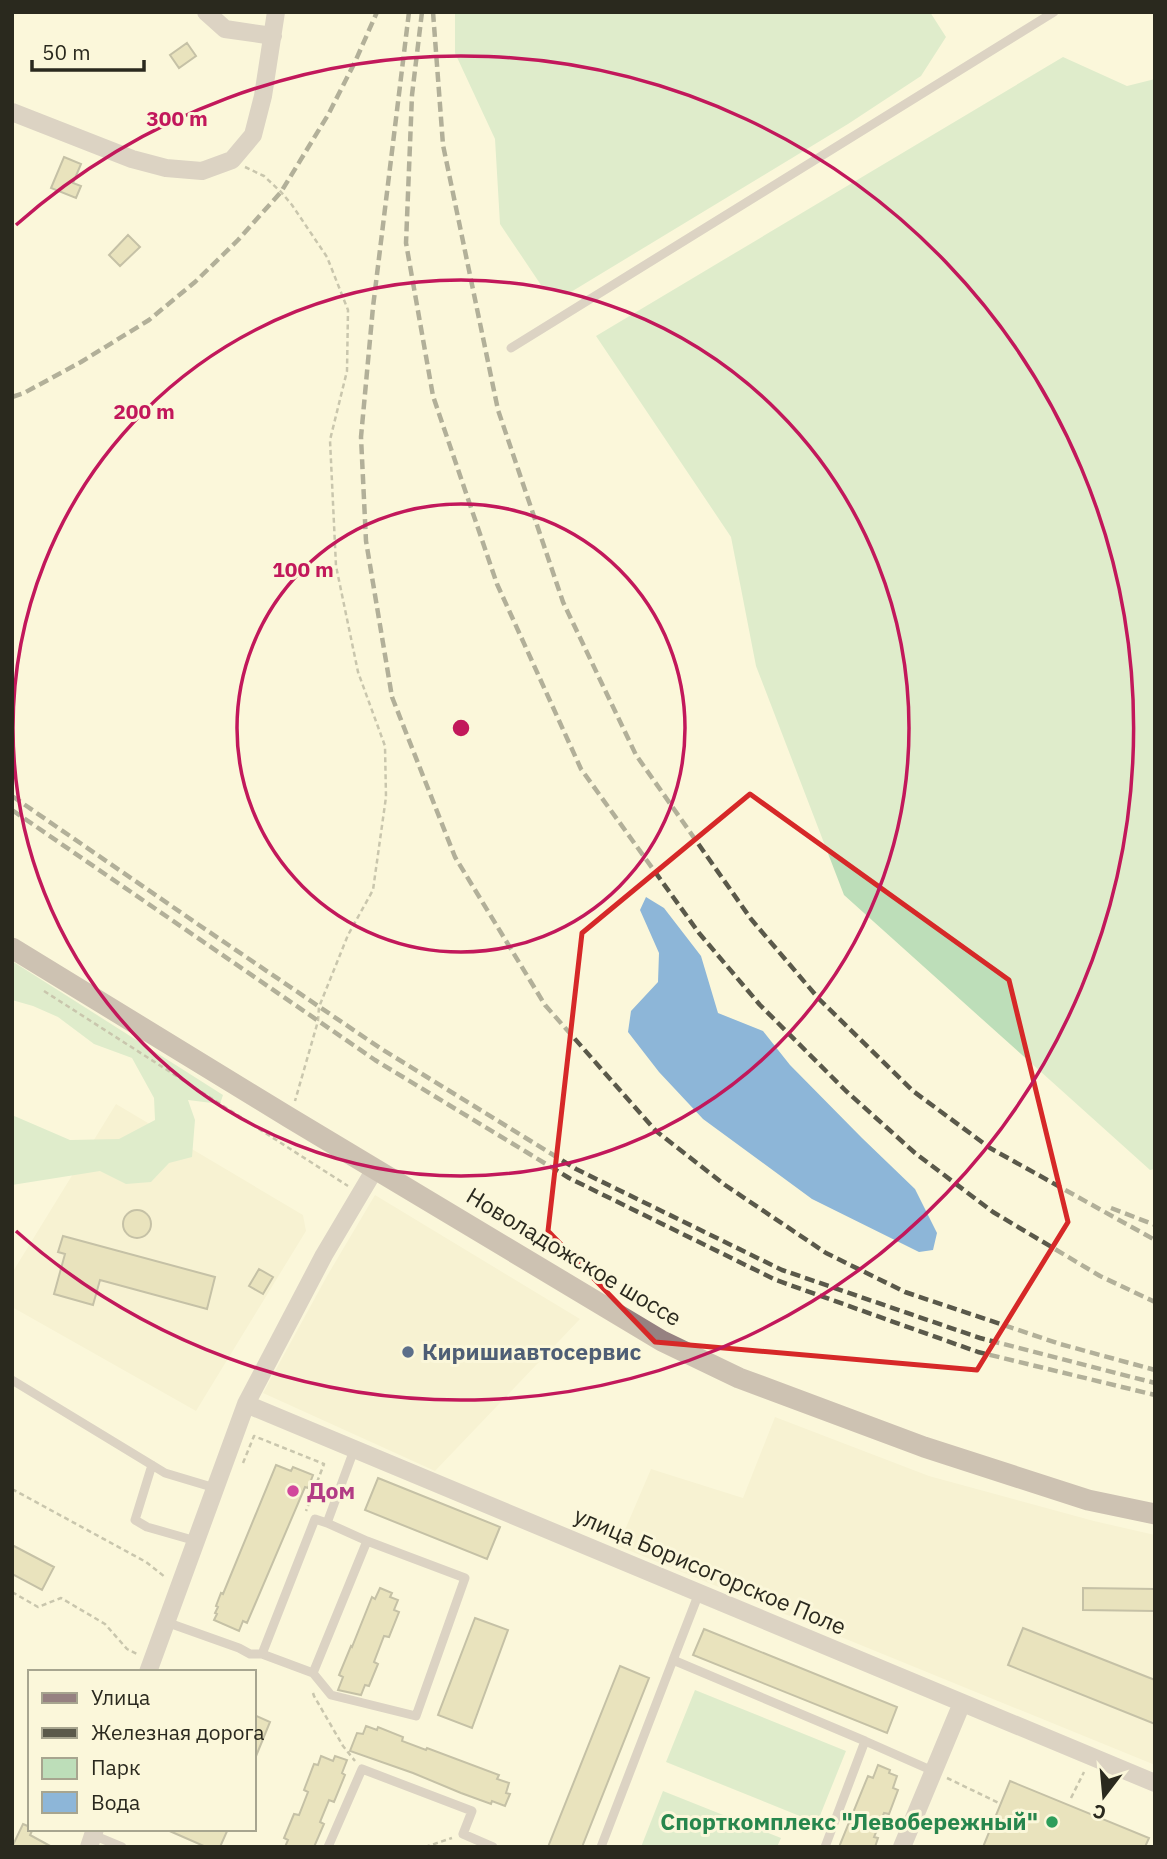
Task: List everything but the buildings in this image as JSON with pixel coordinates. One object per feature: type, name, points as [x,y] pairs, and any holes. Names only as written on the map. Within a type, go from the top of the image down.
[{"type":"main road","name":"Новоладожское шоссе","points":[[12,948],[662,1341],[739,1378],[924,1447],[1088,1500],[1155,1514]]},
{"type":"street","points":[[206,12],[225,29],[273,36]]},
{"type":"street","points":[[12,112],[132,159],[166,167],[202,171],[232,160],[253,135],[263,96],[276,12]]},
{"type":"street","points":[[149,1667],[246,1404],[324,1255],[374,1169]]},
{"type":"street","name":"улица Борисогорское Поле","points":[[246,1404],[1155,1783]]},
{"type":"street","points":[[902,1847],[939,1774],[962,1703]]},
{"type":"lane","points":[[511,348],[1054,12]]},
{"type":"lane","points":[[12,1380],[165,1473],[215,1488]]},
{"type":"lane","points":[[327,1523],[354,1450]]},
{"type":"lane","points":[[152,1465],[135,1520],[147,1527],[196,1541]]},
{"type":"lane","points":[[166,1622],[250,1654],[262,1654],[313,1674],[331,1695],[416,1716],[466,1578],[367,1541],[315,1518],[262,1654]]},
{"type":"lane","points":[[313,1674],[367,1541]]},
{"type":"lane","points":[[601,1847],[699,1593]]},
{"type":"lane","points":[[673,1660],[939,1774]]},
{"type":"lane","points":[[825,1847],[865,1741]]},
{"type":"lane","points":[[328,1847],[362,1769],[472,1811],[463,1834],[493,1847]]},
{"type":"lane","points":[[92,1837],[122,1847]]},
{"type":"path","points":[[232,160],[264,176],[292,205],[327,257],[348,310],[347,371],[330,440],[336,566],[358,672],[385,747],[386,797],[373,890],[348,935],[319,1007],[318,1021],[290,1118]]},
{"type":"path","points":[[35,985],[360,1194]]},
{"type":"path","points":[[244,1462],[254,1436],[324,1464],[304,1515]]},
{"type":"path","points":[[12,1489],[146,1562],[179,1587]]},
{"type":"path","points":[[12,1592],[38,1607],[61,1598],[105,1624],[127,1649],[149,1667]]},
{"type":"path","points":[[313,1674],[314,1696],[343,1746],[362,1769]]},
{"type":"path","points":[[1071,1798],[1092,1757]]},
{"type":"path","points":[[939,1774],[1001,1804]]},
{"type":"path","points":[[425,1847],[463,1834]]},
{"type":"highlighted area","points":[[750,794],[1009,980],[1068,1222],[977,1370],[655,1342],[548,1231],[582,933]]},
{"type":"shaded area","points":[[116,1104],[303,1215],[306,1231],[196,1411],[12,1307],[12,1273]]},
{"type":"shaded area","points":[[375,1195],[580,1319],[435,1471],[263,1393]]},
{"type":"shaded area","points":[[775,1417],[929,1476],[1155,1535],[1155,1765],[618,1546],[651,1469],[743,1498]]},
{"type":"green space","points":[[455,12],[930,12],[946,37],[921,76],[848,124],[566,295],[541,285],[500,224],[495,139],[455,53]]},
{"type":"green space","points":[[1063,57],[1127,86],[1155,79],[1155,1169],[1150,1170],[844,895],[756,666],[731,537],[596,336]]},
{"type":"green space","points":[[12,961],[223,1095],[220,1104],[188,1100],[195,1120],[192,1157],[169,1163],[151,1182],[126,1184],[100,1171],[12,1185],[12,1115],[70,1140],[119,1139],[155,1120],[154,1098],[132,1058],[94,1044],[58,1017],[12,1000]]},
{"type":"green space","points":[[695,1690],[846,1751],[817,1823],[666,1762]]},
{"type":"green space","points":[[663,1791],[781,1838],[777,1847],[641,1847]]},
{"type":"water","points":[[646,897],[664,908],[701,956],[718,1013],[763,1031],[790,1065],[915,1189],[937,1233],[933,1250],[919,1252],[812,1199],[703,1119],[659,1072],[628,1032],[631,1011],[658,982],[659,953],[640,910]]},
{"type":"railway","points":[[12,397],[81,362],[149,320],[195,282],[238,240],[281,192],[328,115],[377,12]]},
{"type":"railway","points":[[409,12],[373,307],[361,437],[366,541],[392,697],[455,857],[545,1005],[656,1131],[725,1185],[826,1253],[905,1292],[1060,1344],[1155,1370]]},
{"type":"railway","points":[[422,12],[412,95],[406,243],[433,396],[497,584],[581,769],[699,933],[760,1005],[846,1091],[915,1153],[993,1212],[1100,1276],[1155,1302]]},
{"type":"railway","points":[[433,12],[443,145],[498,410],[563,602],[636,755],[751,919],[819,999],[913,1091],[990,1148],[1155,1240]]},
{"type":"railway","points":[[12,796],[380,1048],[576,1169],[782,1270],[980,1338],[1155,1383]]},
{"type":"railway","points":[[12,810],[375,1060],[569,1178],[776,1280],[978,1352],[1155,1395]]},
{"type":"railway","points":[[1111,1208],[1155,1225]]},
{"type":"place","name":"Киришиавтосервис","points":[[408,1352]]},
{"type":"place","name":"Дом","points":[[293,1491]]},
{"type":"place","name":"Спорткомплекс \"Левобережный\"","points":[[1052,1822]]}]
